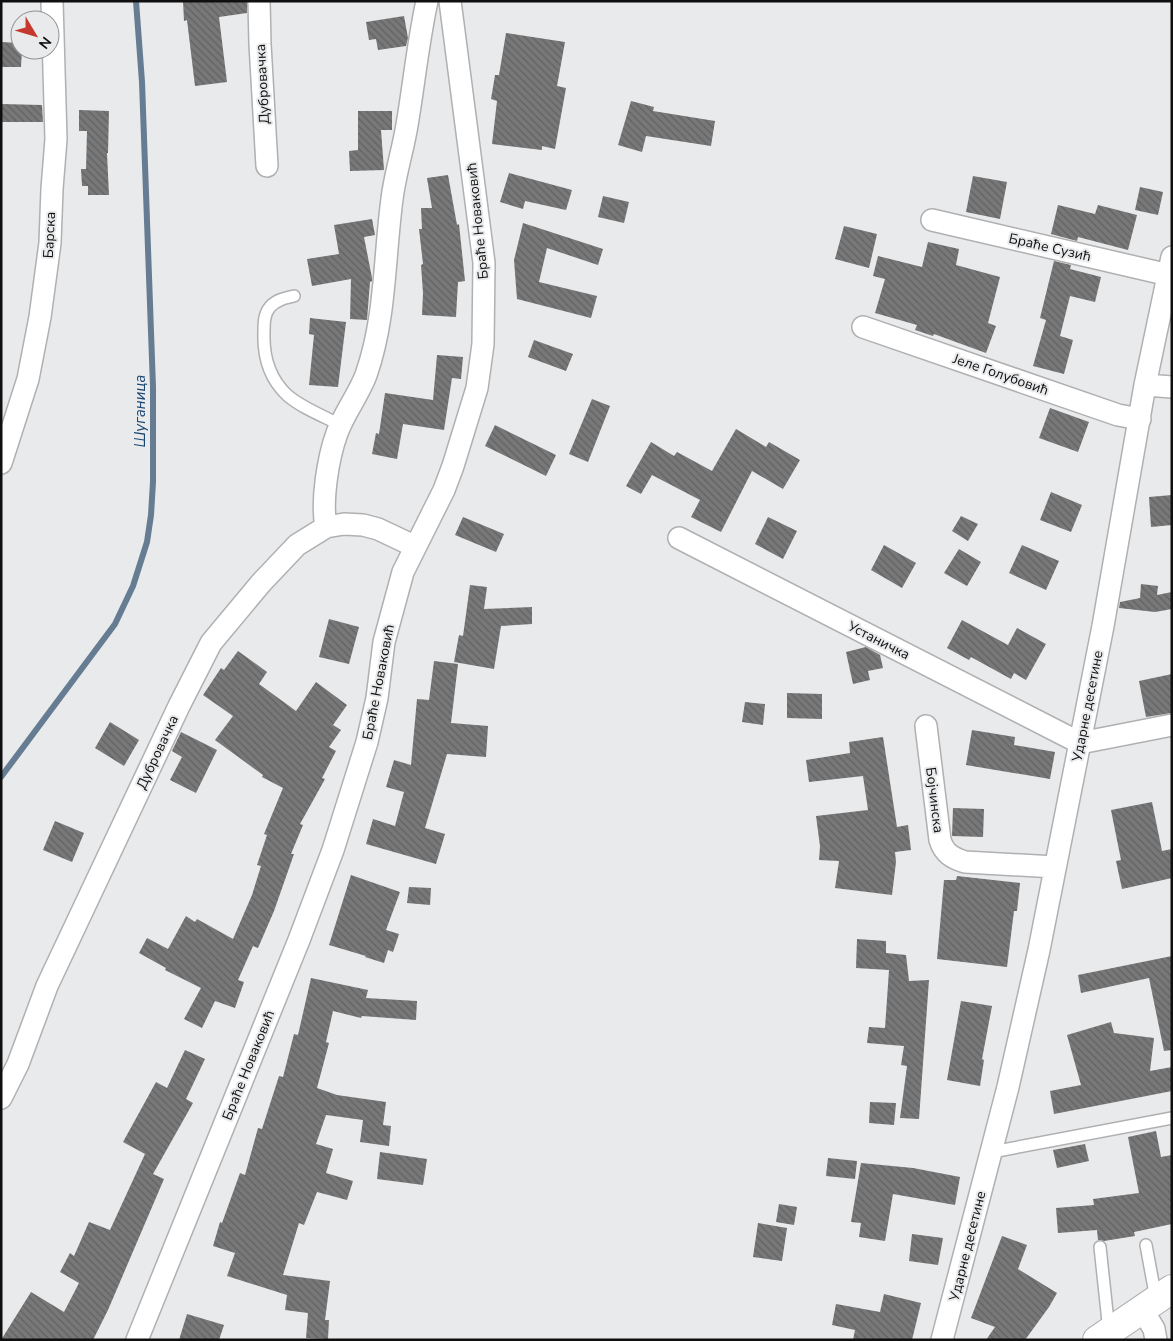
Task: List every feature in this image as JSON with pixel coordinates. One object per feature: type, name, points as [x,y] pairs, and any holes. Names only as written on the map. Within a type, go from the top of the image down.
[{"type":"main road","points":[[1103,1336],[1157,1299]]},
{"type":"street","name":"Барска","points":[[1,463],[28,379],[40,317],[50,243],[56,139],[52,1]]},
{"type":"street","name":"Дубровачка","points":[[259,1],[267,166]]},
{"type":"street","points":[[326,527],[323,507],[331,454],[341,425],[364,379],[374,352],[380,318],[392,200],[406,131],[427,1]]},
{"type":"street","name":"Браће Новаковић","points":[[137,1340],[299,940],[333,850],[367,742],[377,698],[384,642],[403,572],[453,466],[477,388],[483,344],[484,263],[450,1]]},
{"type":"street","name":"Браће Сузић","points":[[932,220],[1170,266]]},
{"type":"street","name":"Ударне десетине","points":[[942,1340],[992,1152],[1018,1044],[1103,626],[1145,385],[1170,266]]},
{"type":"street","name":"Јеле Голубовић","points":[[863,327],[1118,415],[1140,419]]},
{"type":"street","points":[[1145,385],[1172,386]]},
{"type":"street","name":"Дубровачка","points":[[1,1098],[18,1064],[47,986],[186,691],[211,643],[254,590],[297,545],[326,527],[344,524],[363,525],[378,529],[414,546]]},
{"type":"street","name":"Устаничка","points":[[679,538],[1080,743]]},
{"type":"street","name":"Бојчинска","points":[[926,726],[940,840],[945,851],[952,857],[966,862],[1055,867]]},
{"type":"street","points":[[1080,743],[1172,726]]},
{"type":"street","points":[[1156,1340],[1154,1330],[1157,1299]]},
{"type":"lane","points":[[294,296],[277,301],[270,307],[264,317],[263,349],[268,368],[275,382],[288,395],[303,406],[341,425]]},
{"type":"lane","points":[[992,1152],[1172,1118]]},
{"type":"lane","points":[[1146,1245],[1157,1299]]},
{"type":"lane","points":[[1100,1247],[1103,1336]]},
{"type":"building","points":[[183,1],[247,1],[247,13],[219,17],[227,82],[195,86],[187,20],[184,21]]},
{"type":"building","points":[[404,16],[408,38],[406,46],[378,50],[376,39],[369,40],[366,22]]},
{"type":"building","points":[[506,33],[565,42],[557,86],[566,88],[555,149],[542,146],[542,150],[492,144],[497,101],[491,99],[495,75],[499,75]]},
{"type":"building","points":[[1,42],[10,42],[10,60],[21,60],[21,67],[1,67]]},
{"type":"building","points":[[631,101],[654,107],[653,111],[715,121],[711,146],[646,136],[642,152],[618,145]]},
{"type":"building","points":[[2,104],[42,105],[43,122],[2,122]]},
{"type":"building","points":[[79,110],[109,111],[107,153],[109,195],[88,195],[88,186],[82,186],[81,169],[86,169],[87,131],[79,131]]},
{"type":"building","points":[[358,111],[392,111],[392,130],[381,130],[384,170],[350,171],[349,151],[358,150]]},
{"type":"building","points":[[509,173],[572,190],[566,210],[525,201],[523,209],[500,202]]},
{"type":"building","points":[[448,175],[457,225],[459,224],[465,281],[458,282],[456,317],[422,315],[421,265],[423,264],[419,229],[422,229],[421,208],[432,208],[427,178]]},
{"type":"building","points":[[973,176],[1007,182],[1000,219],[966,212]]},
{"type":"building","points":[[1140,187],[1163,192],[1158,215],[1135,210]]},
{"type":"building","points":[[603,196],[629,202],[624,223],[598,217]]},
{"type":"building","points":[[1058,205],[1095,214],[1098,205],[1137,215],[1128,250],[1078,237],[1077,241],[1051,234]]},
{"type":"building","points":[[372,219],[375,235],[364,237],[372,278],[370,282],[367,320],[350,319],[351,279],[312,286],[307,259],[339,254],[334,225]]},
{"type":"building","points":[[523,223],[603,249],[598,265],[547,248],[539,282],[597,296],[591,318],[517,299],[514,260]]},
{"type":"building","points":[[844,226],[877,234],[869,268],[835,259]]},
{"type":"building","points":[[928,242],[959,249],[956,265],[1000,277],[988,323],[996,326],[986,353],[934,334],[933,336],[915,330],[917,325],[875,313],[885,279],[873,276],[878,256],[922,267]]},
{"type":"building","points":[[1054,261],[1071,265],[1070,269],[1101,277],[1095,302],[1070,296],[1060,336],[1073,340],[1064,374],[1033,366],[1046,320],[1040,318]]},
{"type":"building","points":[[310,318],[346,322],[338,387],[309,385],[314,335],[309,334]]},
{"type":"building","points":[[534,340],[573,354],[566,371],[528,357]]},
{"type":"building","points":[[437,355],[463,357],[461,379],[452,378],[444,430],[403,424],[397,459],[372,454],[376,433],[379,434],[385,393],[433,400]]},
{"type":"building","points":[[592,399],[610,406],[588,462],[569,454]]},
{"type":"building","points":[[1050,408],[1089,422],[1078,452],[1039,438]]},
{"type":"building","points":[[495,425],[556,455],[546,476],[485,446]]},
{"type":"building","points":[[736,429],[766,447],[769,442],[800,460],[783,489],[752,471],[721,532],[691,517],[700,500],[652,475],[641,494],[626,486],[651,442],[674,456],[677,452],[712,471]]},
{"type":"building","points":[[1051,492],[1082,505],[1071,532],[1040,520]]},
{"type":"building","points":[[1172,495],[1172,525],[1151,527],[1149,497]]},
{"type":"building","points":[[961,516],[978,524],[968,541],[952,531]]},
{"type":"building","points":[[463,517],[504,534],[496,552],[455,535]]},
{"type":"building","points":[[768,517],[797,531],[783,559],[755,544]]},
{"type":"building","points":[[884,545],[916,563],[902,588],[871,570]]},
{"type":"building","points":[[1022,545],[1059,561],[1046,590],[1009,573]]},
{"type":"building","points":[[959,549],[981,562],[967,586],[944,573]]},
{"type":"building","points":[[1141,584],[1158,586],[1157,595],[1172,592],[1172,609],[1155,612],[1119,608],[1120,602],[1140,598]]},
{"type":"building","points":[[470,585],[487,587],[484,609],[532,607],[532,624],[501,626],[494,669],[454,662],[459,635],[463,636]]},
{"type":"building","points":[[329,619],[359,627],[349,664],[319,657]]},
{"type":"building","points":[[962,620],[1008,645],[1017,628],[1046,644],[1026,680],[1014,673],[1011,679],[971,657],[969,660],[947,648]]},
{"type":"building","points":[[866,647],[880,655],[883,668],[868,671],[870,680],[853,684],[846,652]]},
{"type":"building","points":[[238,651],[267,672],[259,684],[296,711],[316,682],[347,705],[333,725],[341,730],[329,747],[336,751],[322,778],[325,779],[300,824],[303,825],[291,854],[294,854],[274,911],[258,948],[253,946],[238,980],[244,982],[235,1008],[215,1001],[202,1028],[184,1019],[201,988],[165,970],[166,968],[139,953],[147,938],[168,949],[186,916],[195,922],[197,919],[233,939],[252,895],[261,866],[257,865],[267,835],[264,834],[283,788],[262,777],[263,775],[215,740],[233,716],[203,695],[221,668],[224,670]]},
{"type":"building","points":[[434,661],[458,664],[451,723],[488,726],[486,757],[447,754],[425,828],[445,834],[436,864],[366,844],[373,819],[395,826],[404,792],[386,787],[394,760],[411,765],[417,699],[429,700]]},
{"type":"building","points":[[1172,674],[1172,713],[1146,717],[1139,681]]},
{"type":"building","points":[[787,693],[822,694],[822,719],[787,718]]},
{"type":"building","points":[[745,702],[765,704],[763,725],[742,722]]},
{"type":"building","points":[[110,722],[139,740],[124,766],[95,748]]},
{"type":"building","points":[[972,730],[1015,737],[1014,745],[1055,752],[1050,779],[966,765]]},
{"type":"building","points":[[181,732],[217,750],[196,793],[170,780],[182,757],[172,751]]},
{"type":"building","points":[[883,737],[897,827],[908,825],[911,850],[895,852],[896,862],[892,895],[835,888],[839,861],[819,860],[820,846],[816,816],[868,810],[863,776],[809,782],[806,760],[850,753],[849,742]]},
{"type":"building","points":[[1152,802],[1162,851],[1172,849],[1172,878],[1122,889],[1116,861],[1121,860],[1111,810]]},
{"type":"building","points":[[953,808],[984,809],[983,837],[952,836]]},
{"type":"building","points":[[55,821],[84,833],[72,862],[43,850]]},
{"type":"building","points":[[351,875],[400,892],[386,930],[399,934],[393,952],[388,950],[384,963],[329,945]]},
{"type":"building","points":[[957,876],[1020,883],[1017,911],[1014,911],[1007,967],[937,959],[944,880],[956,880]]},
{"type":"building","points":[[409,887],[431,888],[430,905],[407,903]]},
{"type":"building","points":[[857,939],[886,941],[886,953],[906,955],[909,981],[929,980],[919,1119],[900,1118],[907,1066],[901,1065],[904,1046],[867,1043],[869,1027],[885,1028],[889,970],[856,968]]},
{"type":"building","points":[[1172,956],[1172,1050],[1164,1051],[1149,978],[1081,993],[1078,975]]},
{"type":"building","points":[[311,978],[368,990],[366,998],[417,1001],[416,1020],[362,1016],[361,1018],[333,1011],[326,1042],[329,1043],[317,1088],[337,1095],[386,1102],[383,1125],[391,1126],[389,1146],[360,1142],[363,1120],[326,1115],[316,1144],[333,1149],[326,1173],[353,1181],[347,1200],[317,1192],[304,1225],[299,1223],[283,1275],[330,1281],[325,1320],[329,1320],[328,1339],[306,1338],[308,1313],[285,1310],[287,1295],[227,1276],[235,1253],[213,1246],[220,1222],[222,1223],[240,1173],[245,1175],[258,1128],[262,1129],[279,1076],[283,1077],[294,1034],[298,1035]]},
{"type":"building","points":[[961,1001],[992,1006],[982,1059],[984,1060],[980,1086],[947,1080]]},
{"type":"building","points":[[1111,1022],[1114,1033],[1154,1038],[1150,1071],[1172,1067],[1172,1091],[1054,1114],[1050,1091],[1081,1085],[1067,1035]]},
{"type":"building","points":[[185,1050],[205,1059],[186,1099],[193,1103],[153,1174],[164,1179],[108,1310],[93,1340],[1,1340],[31,1292],[64,1312],[79,1283],[60,1272],[70,1253],[74,1256],[89,1222],[110,1230],[145,1154],[123,1142],[156,1082],[167,1088]]},
{"type":"building","points":[[870,1102],[896,1103],[894,1125],[869,1123]]},
{"type":"building","points":[[1156,1131],[1161,1157],[1172,1155],[1172,1224],[1134,1232],[1135,1236],[1104,1241],[1098,1240],[1097,1230],[1058,1233],[1056,1208],[1094,1205],[1093,1199],[1139,1193],[1128,1137]]},
{"type":"building","points":[[1085,1144],[1089,1161],[1057,1168],[1053,1150]]},
{"type":"building","points":[[380,1152],[427,1159],[423,1185],[377,1179]]},
{"type":"building","points":[[828,1158],[857,1161],[855,1179],[826,1176]]},
{"type":"building","points":[[861,1163],[913,1168],[960,1177],[955,1205],[893,1194],[885,1241],[859,1237],[861,1223],[851,1222]]},
{"type":"building","points":[[779,1204],[797,1207],[794,1225],[776,1222]]},
{"type":"building","points":[[758,1223],[787,1228],[782,1261],[753,1257]]},
{"type":"building","points":[[912,1234],[943,1238],[938,1265],[909,1261]]},
{"type":"building","points":[[1002,1236],[1027,1245],[1018,1269],[1057,1293],[1025,1340],[986,1340],[995,1327],[971,1318]]},
{"type":"building","points":[[884,1294],[921,1303],[912,1340],[853,1340],[855,1330],[832,1325],[836,1304],[880,1312]]},
{"type":"building","points":[[187,1314],[224,1325],[219,1340],[179,1340]]},
{"type":"waterway","name":"Шуганица","points":[[1,777],[115,624],[133,586],[147,542],[153,482],[153,387],[142,82],[136,1]]}]
